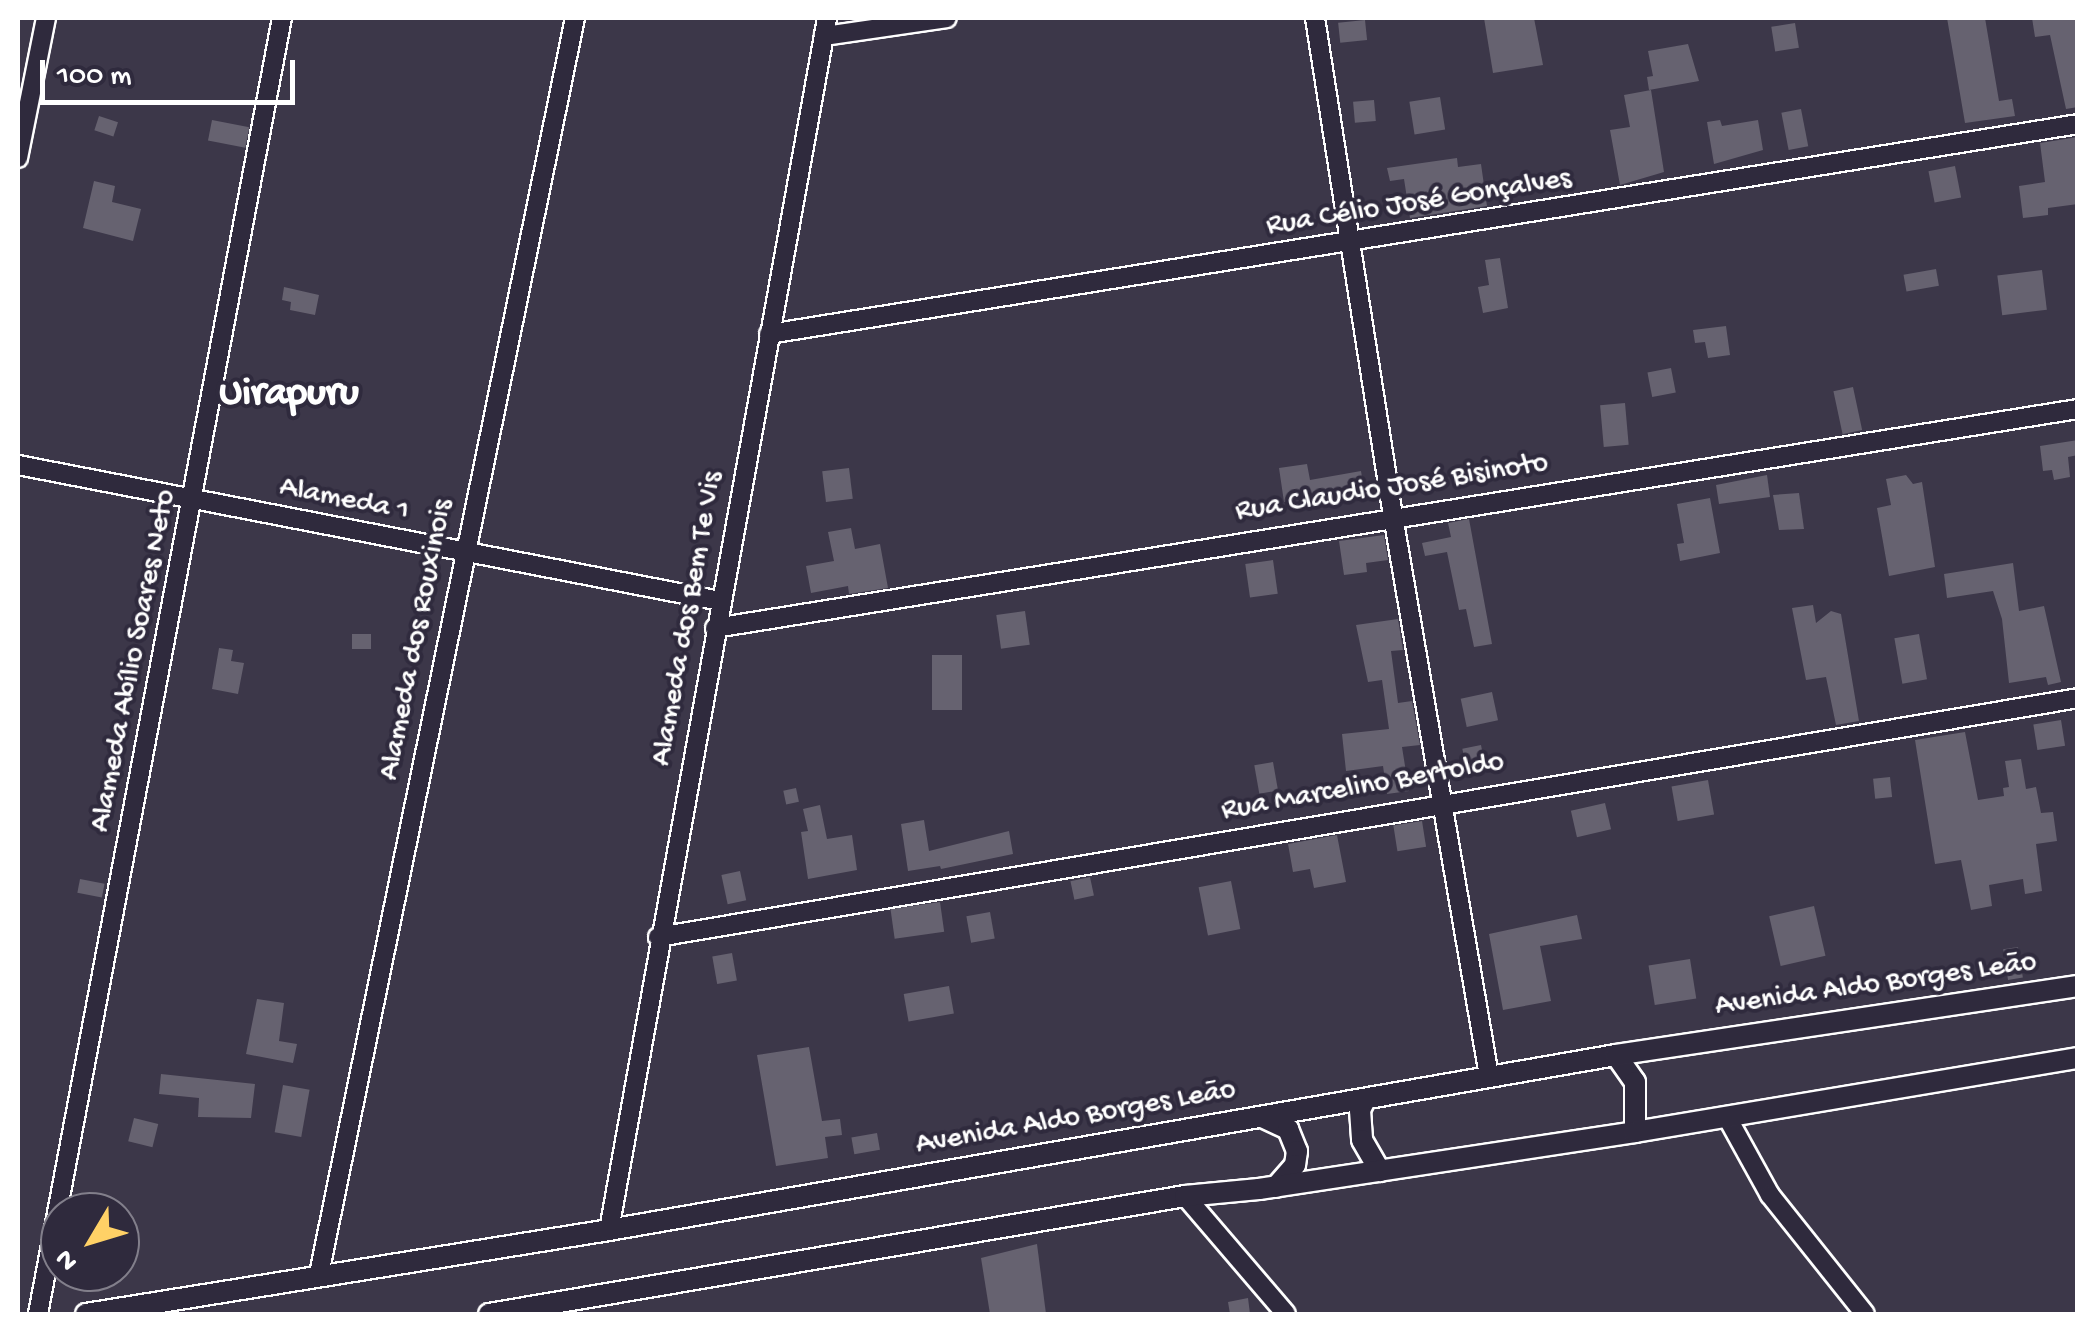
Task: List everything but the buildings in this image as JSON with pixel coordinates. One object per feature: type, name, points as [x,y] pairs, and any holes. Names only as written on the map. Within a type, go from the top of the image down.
[{"type":"street","points":[[18,158],[46,18]]},
{"type":"street","name":"Alameda Abílio Soares Neto","points":[[38,1314],[282,18]]},
{"type":"street","name":"Alameda dos Rouxinois","points":[[319,1274],[574,18]]},
{"type":"street","points":[[826,27],[946,18]]},
{"type":"street","points":[[1315,18],[1394,516],[1490,1076]]},
{"type":"street","name":"Alameda dos Bem Te Vis","points":[[609,1230],[658,937],[826,27]]},
{"type":"street","name":"Rua Célio José Gonçalves","points":[[769,334],[2078,124]]},
{"type":"street","name":"Rua Claudio José Bisinoto","points":[[715,628],[1394,516],[2078,410]]},
{"type":"street","name":"Alameda 1","points":[[18,465],[720,601]]},
{"type":"street","name":"Rua Marcelino Bertoldo","points":[[658,937],[2078,698]]},
{"type":"street","name":"Avenida Aldo Borges Leão","points":[[95,1314],[319,1274],[609,1230],[1616,1055],[2078,986]]},
{"type":"street","points":[[1616,1055],[1634,1082],[1635,1132]]},
{"type":"street","points":[[489,1314],[1185,1196],[1276,1187],[1635,1132],[2078,1058]]},
{"type":"street","points":[[1364,1100],[1360,1110],[1362,1140],[1380,1171]]},
{"type":"street","points":[[1727,1117],[1770,1195],[1866,1314]]},
{"type":"street","points":[[1262,1118],[1288,1129],[1297,1151],[1296,1166],[1276,1187]]},
{"type":"street","points":[[1185,1196],[1286,1314]]},
{"type":"district","name":"Uirapuru","points":[[289,395]]}]
